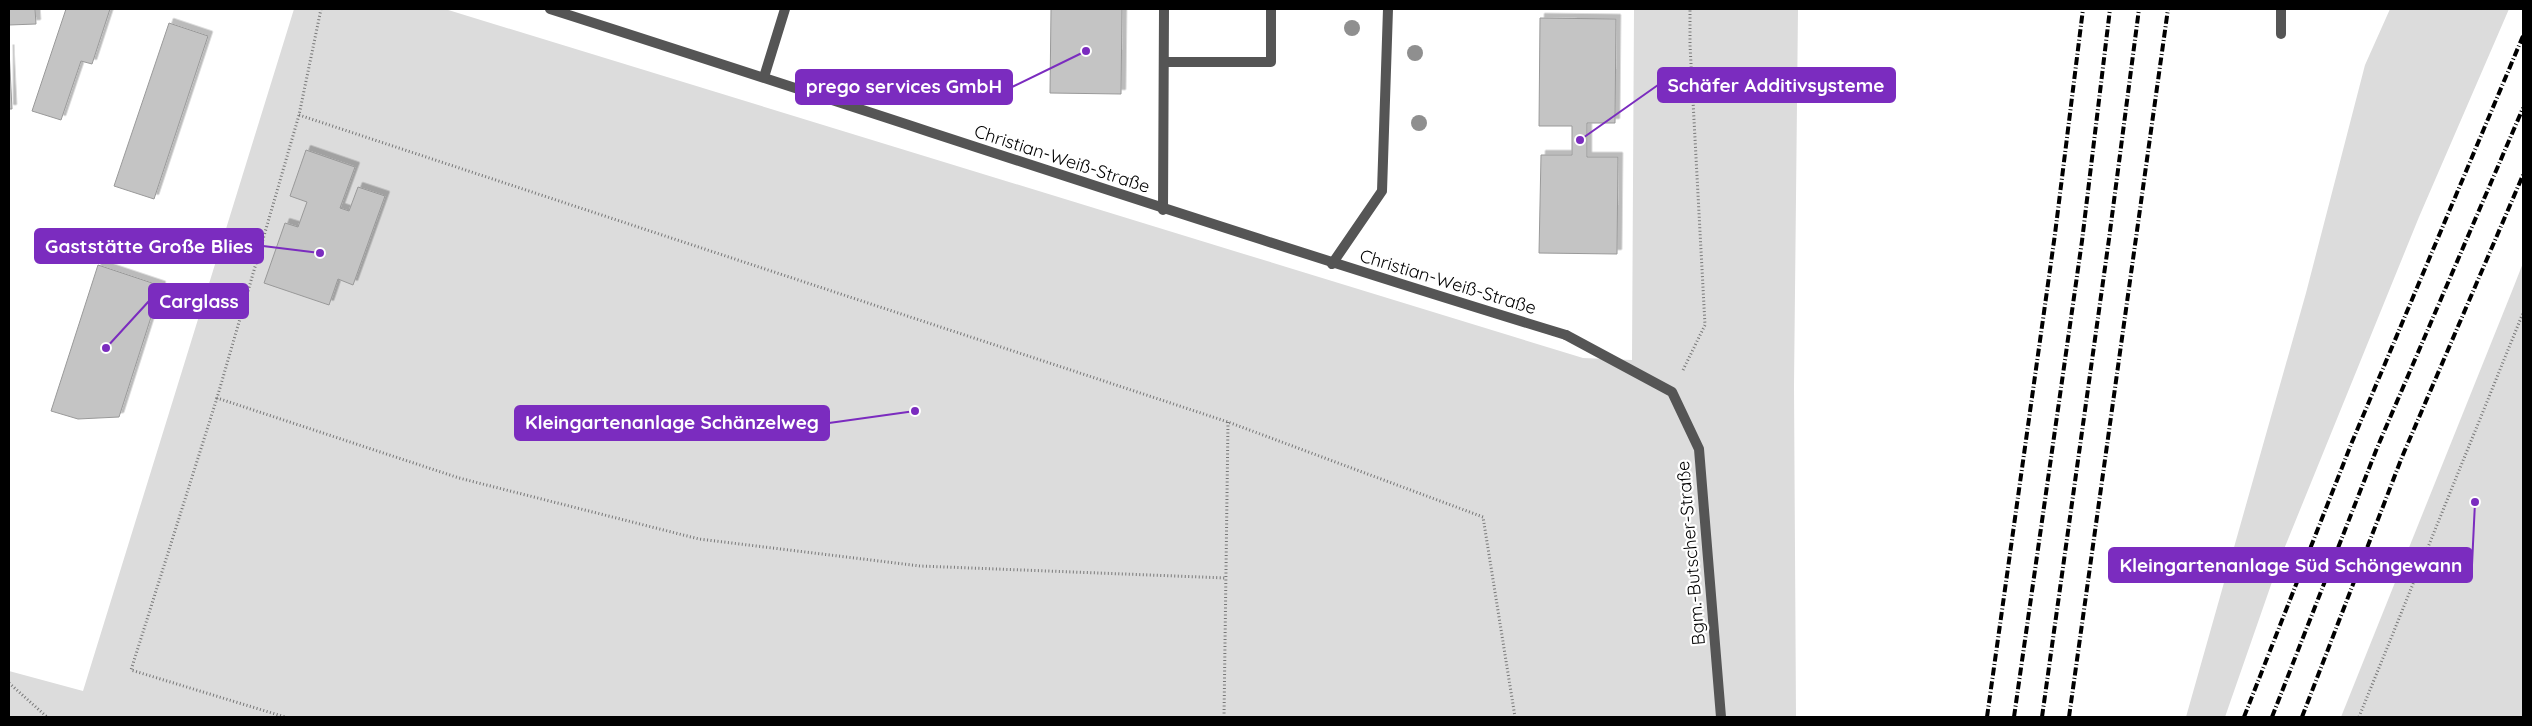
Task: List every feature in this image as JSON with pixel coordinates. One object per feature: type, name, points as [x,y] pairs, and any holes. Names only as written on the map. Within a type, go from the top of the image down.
[{"type":"street","name":"Christian-Weiß-Straße","points":[[550,9],[764,77],[1163,210],[1332,264],[1566,335],[1672,392]]},
{"type":"street","points":[[764,77],[785,9]]},
{"type":"street","points":[[1163,210],[1164,9]]},
{"type":"street","points":[[1164,62],[1271,62],[1271,9]]},
{"type":"street","points":[[1332,264],[1382,191],[1388,9]]},
{"type":"street","points":[[2281,34],[2282,9]]},
{"type":"street","name":"Bgm.-Butscher-Straße","points":[[1672,392],[1699,449],[1721,717]]},
{"type":"path","points":[[285,717],[131,670],[217,398],[299,115],[321,9]]},
{"type":"path","points":[[1672,392],[1705,325],[1690,44],[1690,9]]},
{"type":"path","points":[[299,115],[1228,422],[1484,517],[1515,717]]},
{"type":"path","points":[[2358,717],[2523,313]]},
{"type":"path","points":[[217,398],[460,478],[699,539],[920,566],[1226,578]]},
{"type":"path","points":[[1224,717],[1228,422]]},
{"type":"path","points":[[9,683],[47,717]]},
{"type":"shaded area","points":[[294,9],[445,9],[1583,358],[1632,360],[1634,9],[1798,9],[1794,386],[1796,717],[9,717],[9,671],[83,691]]},
{"type":"shaded area","points":[[2390,9],[2509,9],[2419,217],[2280,559],[2225,717],[2186,717],[2306,293],[2365,65]]},
{"type":"shaded area","points":[[2523,263],[2523,717],[2341,717],[2514,286]]},
{"type":"building","points":[[9,9],[35,9],[36,24],[9,25]]},
{"type":"building","points":[[66,9],[110,9],[92,64],[81,61],[61,120],[32,111]]},
{"type":"building","points":[[1051,9],[1122,9],[1121,94],[1050,93]]},
{"type":"building","points":[[1540,18],[1616,19],[1615,123],[1587,123],[1587,157],[1618,157],[1617,254],[1539,253],[1541,155],[1572,155],[1572,126],[1539,126]]},
{"type":"building","points":[[169,23],[208,36],[154,199],[114,186]]},
{"type":"building","points":[[9,49],[12,109],[9,109]]},
{"type":"building","points":[[306,150],[355,167],[340,208],[349,211],[358,187],[385,196],[353,285],[338,279],[329,305],[264,283],[285,223],[298,227],[307,202],[290,196]]},
{"type":"building","points":[[98,265],[161,286],[119,417],[78,419],[51,411]]},
{"type":"railway","points":[[1987,717],[2055,234],[2083,9]]},
{"type":"railway","points":[[2014,717],[2082,241],[2110,9]]},
{"type":"railway","points":[[2042,717],[2139,9]]},
{"type":"railway","points":[[2069,717],[2168,9]]},
{"type":"railway","points":[[2244,717],[2352,442],[2523,36]]},
{"type":"railway","points":[[2272,717],[2377,448],[2523,108]]},
{"type":"railway","points":[[2302,717],[2402,457],[2523,175]]},
{"type":"place","name":"prego services GmbH","points":[[1086,51]]},
{"type":"place","name":"Schäfer Additivsysteme","points":[[1580,140]]},
{"type":"place","name":"Gaststätte Große Blies","points":[[320,253]]},
{"type":"place","name":"Carglass","points":[[106,348]]},
{"type":"place","name":"Kleingartenanlage Schänzelweg","points":[[915,411]]},
{"type":"place","name":"Kleingartenanlage Süd Schöngewann","points":[[2475,502]]}]
